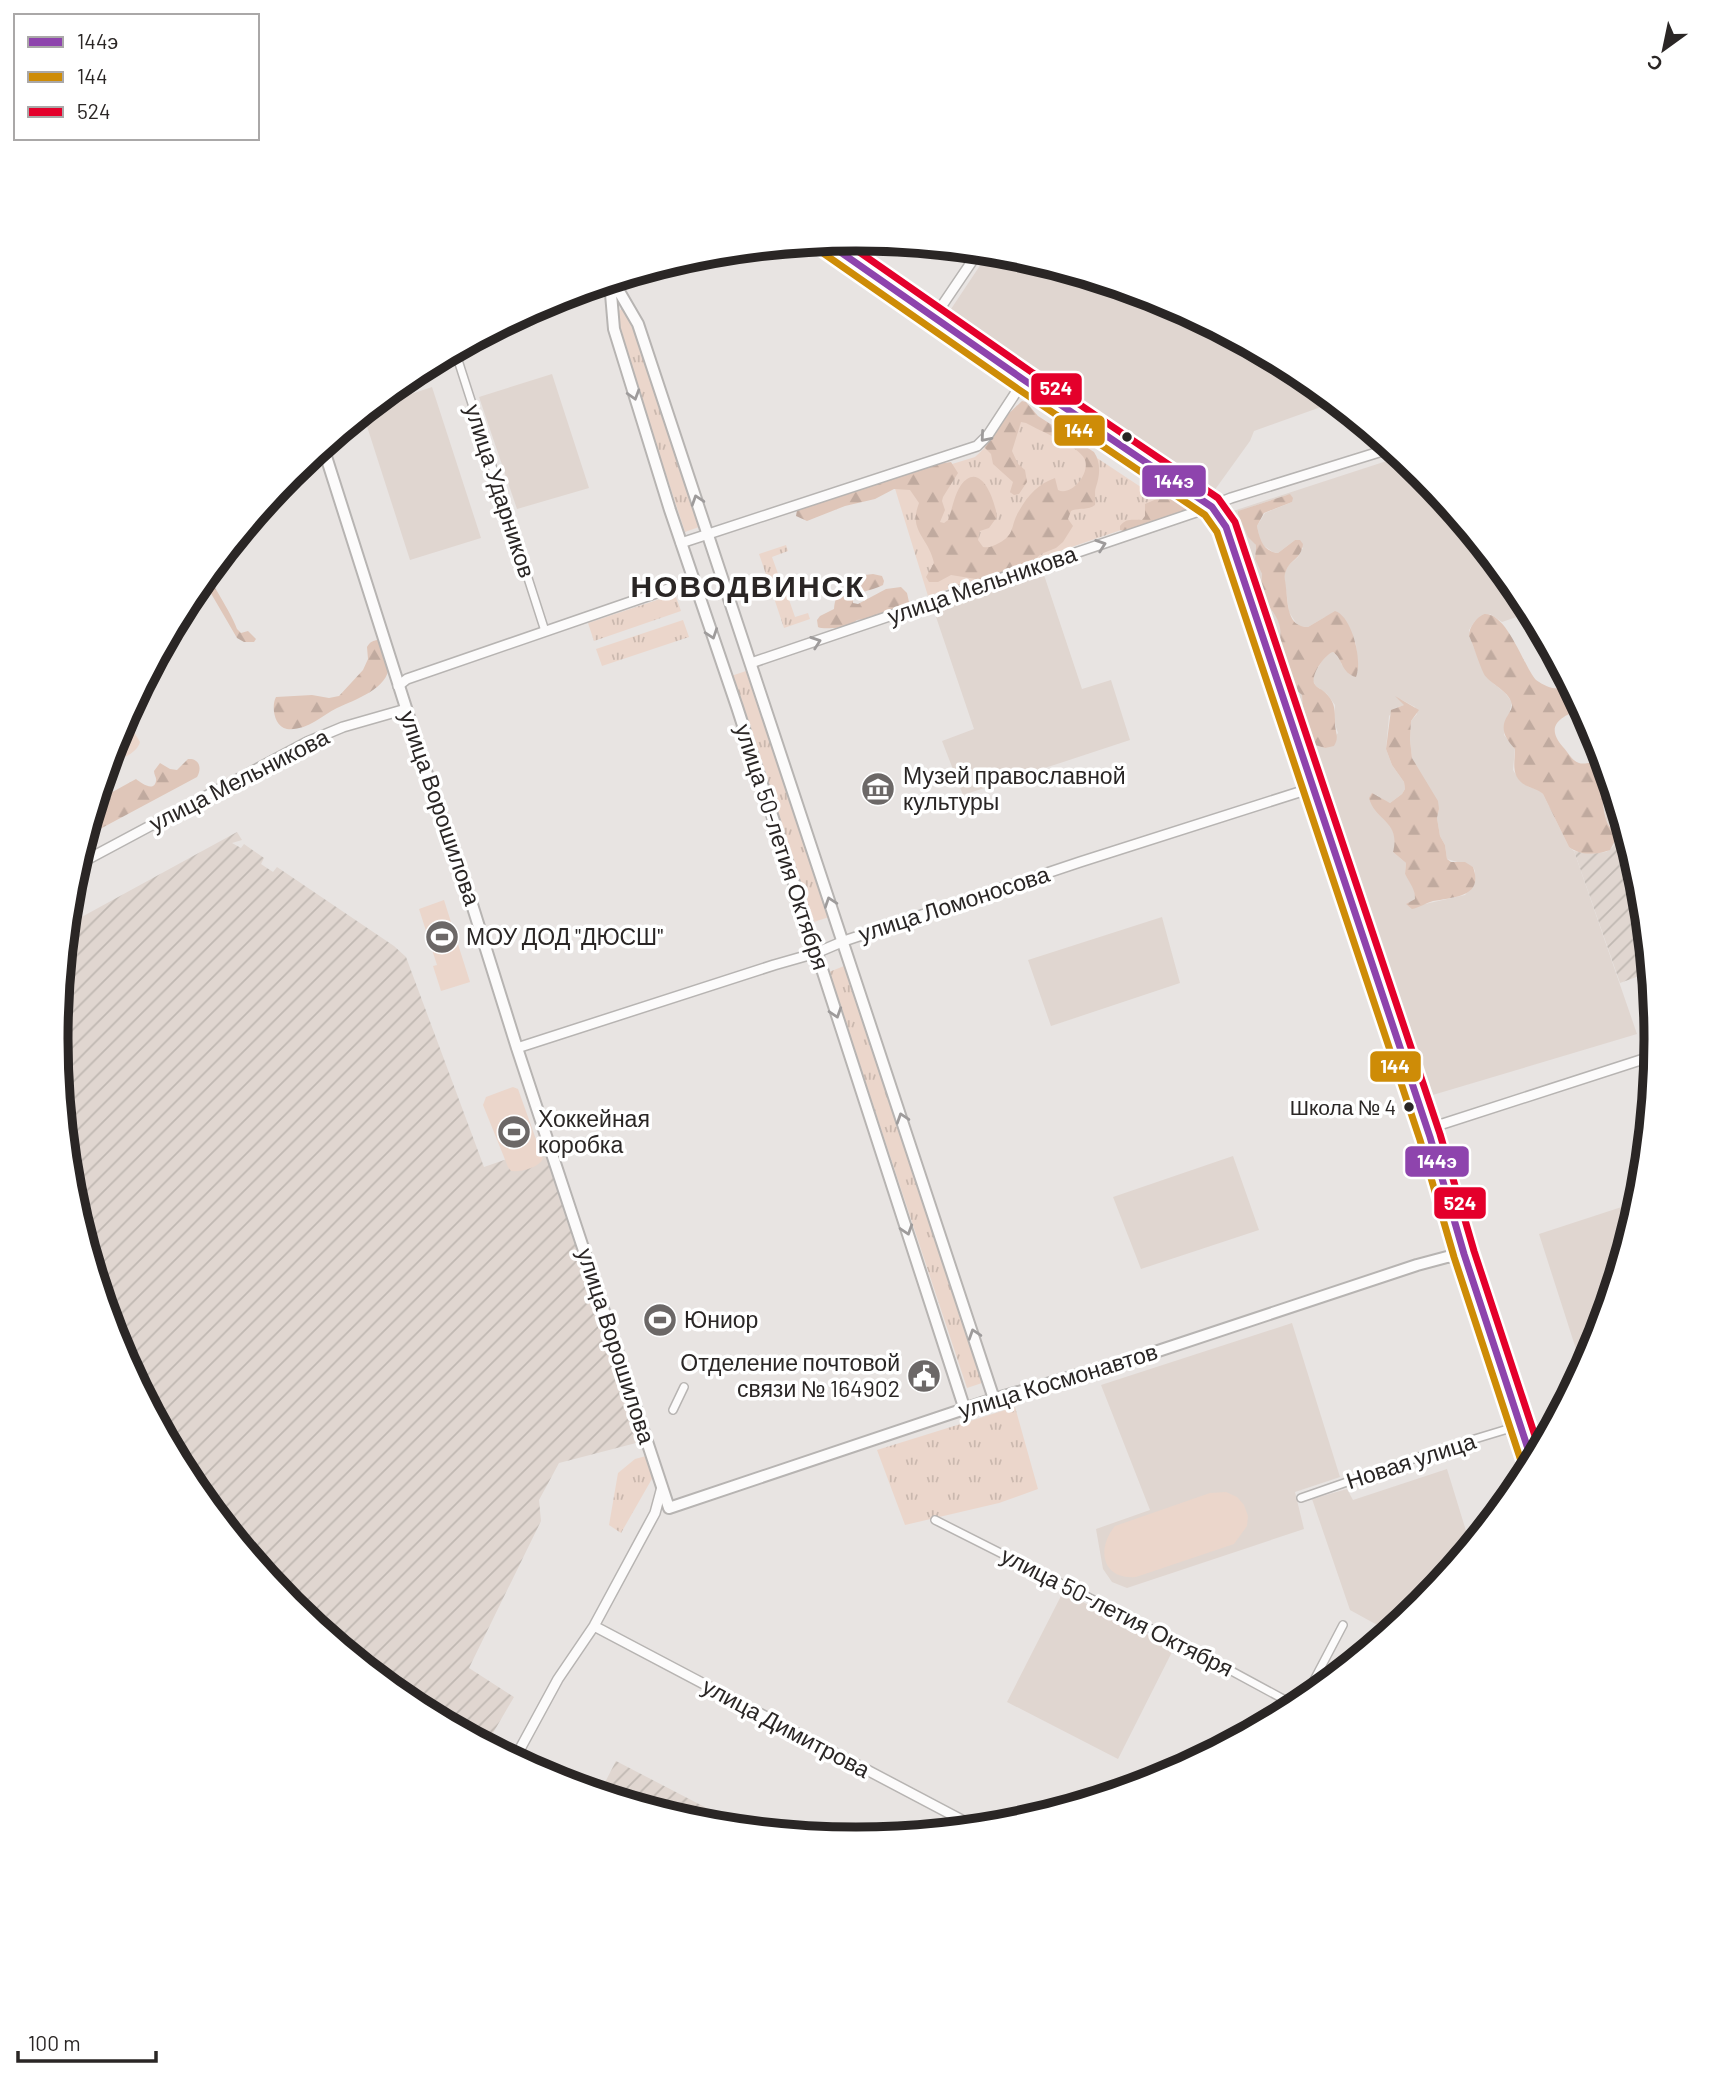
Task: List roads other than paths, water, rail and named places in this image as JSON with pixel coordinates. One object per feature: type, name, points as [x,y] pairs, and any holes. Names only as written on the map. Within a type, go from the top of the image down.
[{"type":"main road","points":[[840,252],[1212,507],[1226,527],[1427,1129],[1464,1255],[1529,1450]]},
{"type":"main road","name":"улица 50-летия Октября","points":[[617,289],[638,324],[994,1399]]},
{"type":"main road","name":"улица 50-летия Октября","points":[[612,290],[614,330],[681,543],[750,745],[965,1410]]},
{"type":"main road","name":"улица Ворошилова","points":[[326,457],[398,685],[669,1508]]},
{"type":"main road","name":"улица Космонавтов","points":[[669,1508],[994,1399],[1134,1359],[1417,1265],[1464,1255]]},
{"type":"street","points":[[932,317],[973,260]]},
{"type":"street","name":"улица Ударников","points":[[458,360],[545,631]]},
{"type":"street","points":[[681,543],[977,446],[988,435],[1024,380]]},
{"type":"street","name":"улица Мельникова","points":[[751,663],[1212,507],[1231,498],[1381,451]]},
{"type":"street","points":[[398,685],[407,678],[694,580]]},
{"type":"street","name":"улица Мельникова","points":[[90,858],[307,742],[343,727],[406,709]]},
{"type":"street","name":"улица Ломоносова","points":[[517,1048],[816,953],[844,941],[1080,862],[1312,788]]},
{"type":"street","points":[[1427,1129],[1644,1059]]},
{"type":"street","points":[[673,1410],[684,1387]]},
{"type":"street","name":"Новая улица","points":[[1301,1498],[1445,1448],[1521,1425]]},
{"type":"street","points":[[519,1751],[558,1679],[594,1626],[655,1513],[662,1487]]},
{"type":"street","name":"улица Космонавтов","points":[[655,1513],[669,1508]]},
{"type":"street","name":"улица 50-летия Октября","points":[[935,1520],[1287,1699]]},
{"type":"street","points":[[1313,1682],[1342,1625]]},
{"type":"street","name":"улица Димитрова","points":[[594,1626],[963,1820]]},
{"type":"place","name":"Музей православной культуры","points":[[878,789]]},
{"type":"place","name":"МОУ ДОД \"ДЮСШ\"","points":[[442,937]]},
{"type":"place","name":"Школа № 4","points":[[1409,1107]]},
{"type":"place","name":"Хоккейная коробка","points":[[514,1132]]},
{"type":"place","name":"Юниор","points":[[660,1320]]},
{"type":"place","name":"Отделение почтовой связи № 164902","points":[[924,1376]]},
{"type":"district","name":"НОВОДВИНСК","points":[[748,587]]}]
